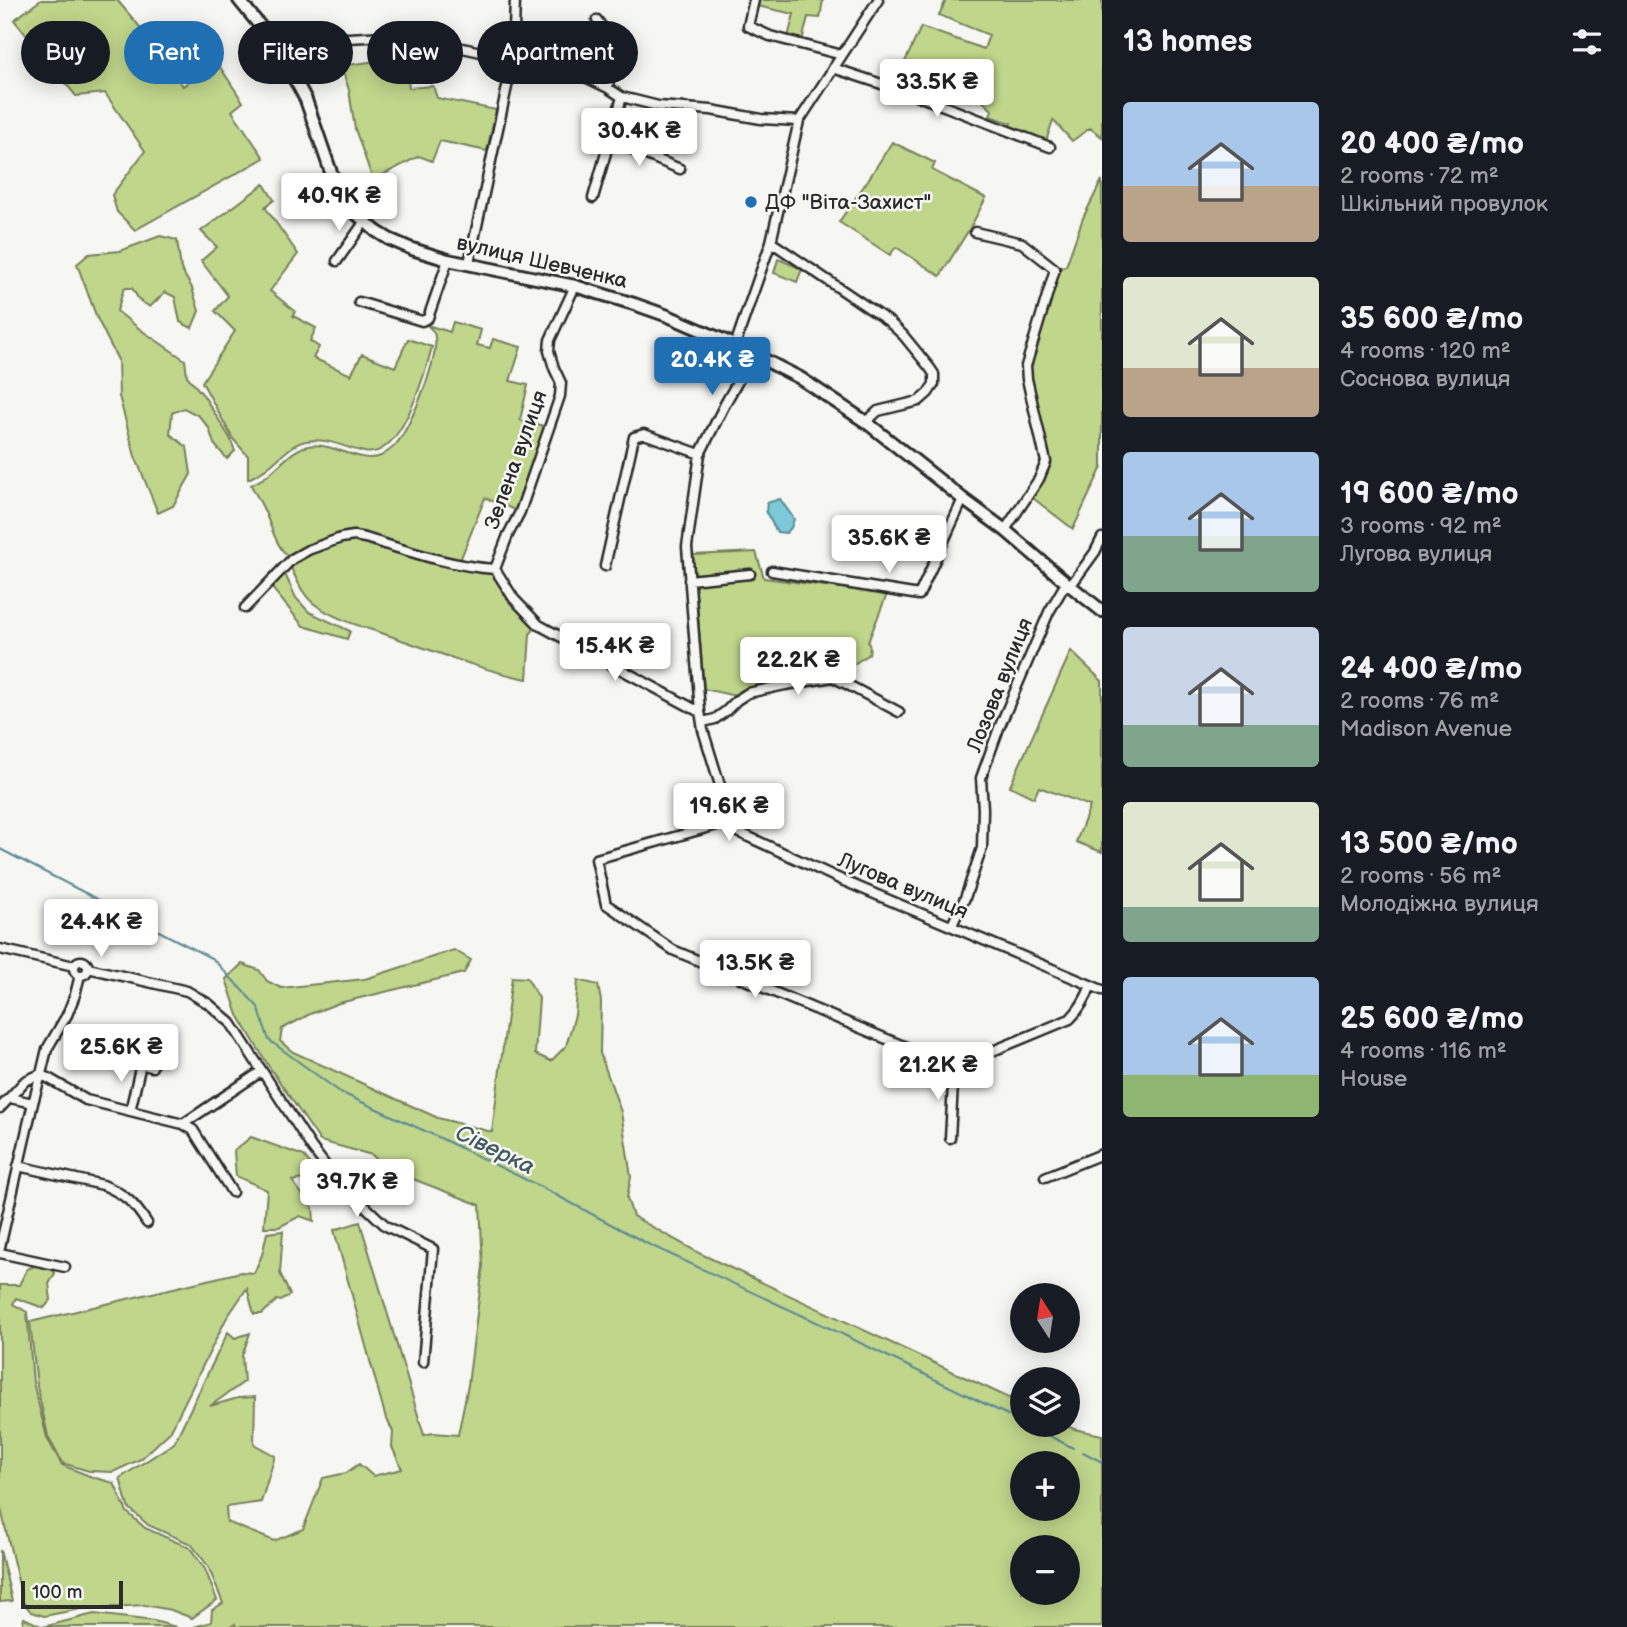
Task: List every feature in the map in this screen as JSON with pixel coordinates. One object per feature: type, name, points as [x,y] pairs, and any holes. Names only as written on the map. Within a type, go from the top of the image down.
[{"type":"street","name":"вулиця Шевченка","points":[[239,0],[256,21]]},
{"type":"street","points":[[514,21],[515,0]]},
{"type":"street","points":[[754,0],[748,26],[769,36],[842,55]]},
{"type":"street","points":[[735,345],[771,242],[799,121],[878,0]]},
{"type":"street","points":[[597,20],[613,42],[608,88]]},
{"type":"street","points":[[353,38],[403,35],[477,51]]},
{"type":"street","points":[[833,68],[930,100],[1049,147]]},
{"type":"street","name":"вулиця Шевченка","points":[[297,84],[306,100],[334,181],[343,198],[365,222],[388,239],[448,260],[575,286],[634,304],[735,345],[800,378],[866,422],[1005,530],[1102,611]]},
{"type":"street","points":[[469,263],[508,84]]},
{"type":"street","points":[[600,84],[622,97],[658,106],[799,121]]},
{"type":"street","points":[[593,198],[622,97]]},
{"type":"street","points":[[608,139],[680,169]]},
{"type":"street","points":[[337,261],[365,222]]},
{"type":"street","points":[[975,232],[1022,243],[1055,270],[1026,366],[1046,462],[1039,479],[1005,530]]},
{"type":"street","points":[[771,242],[888,321],[903,335],[934,374],[934,384],[919,401],[878,411],[866,422]]},
{"type":"street","points":[[359,302],[422,321],[428,318],[448,260]]},
{"type":"street","name":"Зелена вулиця","points":[[495,569],[520,512],[560,396],[561,383],[549,351],[550,340],[575,286]]},
{"type":"street","points":[[753,355],[700,454],[687,547],[703,730],[732,821],[596,859],[606,904],[673,950],[954,1068],[1070,1019],[1079,1010],[1091,985]]},
{"type":"street","points":[[605,566],[634,438],[644,434],[700,454]]},
{"type":"street","points":[[772,571],[919,595],[963,499]]},
{"type":"street","points":[[244,608],[292,559],[341,538],[365,538],[452,564],[495,569],[514,598],[539,625],[700,711]]},
{"type":"street","name":"Лозова вулиця","points":[[952,925],[975,873],[982,848],[981,778],[999,727],[1049,612],[1063,588],[1074,581],[1102,538]]},
{"type":"street","points":[[689,580],[750,574]]},
{"type":"street","points":[[702,722],[715,719],[748,693],[833,677],[899,712]]},
{"type":"street","name":"Лугова вулиця","points":[[732,821],[738,832],[844,881],[1102,990]]},
{"type":"street","points":[[0,948],[74,966]]},
{"type":"street","points":[[81,960],[87,963],[88,968],[85,974],[80,975],[74,971],[74,966],[81,960]]},
{"type":"street","points":[[88,968],[187,991],[209,1004],[231,1023],[312,1148],[335,1178],[386,1226],[433,1249],[423,1362]]},
{"type":"street","points":[[0,1247],[47,1049],[67,1015],[80,975]]},
{"type":"street","points":[[127,1061],[152,1067]]},
{"type":"street","points":[[130,1111],[141,1064]]},
{"type":"street","points":[[950,1138],[954,1068]]},
{"type":"street","points":[[183,1124],[262,1071]]},
{"type":"street","points":[[0,1108],[25,1081],[41,1074]]},
{"type":"street","points":[[41,1074],[86,1100],[183,1124],[193,1130],[232,1192]]},
{"type":"street","points":[[10,1098],[33,1103]]},
{"type":"street","points":[[1045,1177],[1102,1154]]},
{"type":"street","points":[[18,1166],[116,1190],[126,1196],[147,1223]]},
{"type":"street","points":[[0,1253],[65,1267]]},
{"type":"green space","points":[[41,0],[117,0],[135,21],[124,21],[124,84],[224,84],[224,73],[243,102],[232,111],[264,158],[135,230],[117,212],[112,195],[145,151],[105,93],[76,96],[66,84],[110,84],[110,21],[21,21],[21,29],[14,20]]},
{"type":"green space","points":[[758,0],[823,0],[820,18],[808,17],[802,41],[788,37],[794,14],[757,6]]},
{"type":"green space","points":[[946,0],[1102,0],[1102,137],[1090,128],[1072,141],[1053,120],[1046,141],[1038,140],[1009,127],[1011,123],[990,116],[992,110],[975,94],[973,85],[904,64],[921,27],[984,49],[989,35],[939,15]]},
{"type":"green space","points":[[367,62],[367,84],[408,84],[409,88],[433,86],[437,98],[496,110],[487,151],[440,141],[432,161],[419,156],[373,180],[355,129],[347,84],[353,84],[353,64]]},
{"type":"green space","points":[[892,142],[935,163],[932,170],[986,198],[940,276],[896,247],[890,255],[839,222]]},
{"type":"green space","points":[[1102,180],[1102,467],[1073,529],[1029,495],[1046,462],[1027,379],[1055,269],[1066,266],[1083,218]]},
{"type":"green space","points":[[264,184],[274,200],[265,207],[298,254],[270,291],[295,311],[293,316],[316,328],[310,341],[319,347],[313,358],[351,375],[362,354],[395,367],[408,339],[432,347],[424,376],[409,412],[389,443],[377,451],[364,452],[328,442],[301,442],[266,469],[248,479],[248,456],[233,439],[202,382],[235,331],[215,311],[228,296],[201,261],[217,247],[201,231]]},
{"type":"green space","points":[[160,236],[177,240],[181,269],[192,288],[199,311],[192,328],[180,322],[175,297],[165,292],[150,307],[139,300],[132,288],[124,288],[117,311],[185,360],[187,376],[204,396],[235,451],[227,459],[214,444],[209,428],[199,416],[184,408],[172,413],[170,434],[187,447],[191,474],[173,506],[158,513],[135,456],[119,396],[118,360],[97,318],[77,264],[89,254],[120,251]]},
{"type":"green space","points":[[778,259],[802,269],[797,282],[774,273]]},
{"type":"green space","points":[[453,322],[481,330],[477,345],[490,348],[493,339],[521,347],[510,381],[528,385],[520,420],[548,427],[520,512],[485,498],[459,563],[495,569],[536,627],[530,634],[527,679],[459,660],[331,614],[309,599],[290,566],[284,572],[296,598],[309,612],[350,631],[347,639],[303,626],[272,588],[280,578],[277,573],[292,559],[278,544],[251,485],[296,451],[308,446],[317,445],[364,458],[381,456],[390,450],[410,421],[430,372],[435,343],[434,332],[427,325],[450,332]]},
{"type":"green space","points":[[756,552],[764,578],[887,594],[868,642],[869,654],[834,674],[785,680],[731,695],[704,689],[693,555]]},
{"type":"green space","points":[[1071,651],[1102,681],[1102,852],[1076,842],[1090,806],[1039,787],[1034,798],[1010,786]]},
{"type":"green space","points":[[454,950],[471,960],[464,973],[339,1003],[310,1014],[282,1029],[280,1041],[293,1052],[438,1118],[492,1132],[512,977],[527,978],[539,998],[535,1054],[551,1061],[566,1046],[575,1015],[578,980],[598,985],[601,1001],[600,1053],[621,1112],[631,1177],[627,1198],[633,1216],[701,1254],[1010,1398],[1010,1437],[1080,1437],[1080,1430],[1102,1435],[1102,1627],[236,1627],[235,1624],[230,1627],[194,1627],[211,1622],[212,1610],[223,1603],[208,1566],[191,1544],[148,1525],[128,1507],[120,1478],[174,1443],[228,1332],[235,1338],[250,1333],[242,1356],[244,1382],[210,1406],[238,1398],[255,1397],[254,1444],[275,1456],[261,1502],[226,1507],[227,1522],[274,1541],[303,1529],[323,1478],[346,1473],[359,1464],[373,1476],[402,1469],[392,1447],[393,1432],[385,1415],[334,1230],[360,1222],[424,1435],[458,1435],[468,1385],[483,1266],[480,1205],[387,1169],[372,1155],[320,1141],[268,1065],[238,1015],[226,979],[242,964],[259,970],[267,981],[281,988],[365,979]]},
{"type":"green space","points":[[251,1137],[304,1156],[313,1167],[304,1179],[292,1181],[313,1208],[314,1221],[300,1216],[279,1227],[264,1227],[267,1190],[236,1176],[234,1151]]},
{"type":"green space","points":[[283,1231],[280,1273],[290,1295],[281,1301],[277,1300],[262,1314],[254,1314],[247,1288],[226,1319],[170,1432],[141,1459],[113,1472],[89,1471],[62,1463],[48,1436],[37,1386],[30,1322],[241,1272],[254,1273],[267,1233]]},
{"type":"green space","points":[[37,1265],[50,1267],[55,1273],[49,1284],[51,1300],[44,1308],[16,1298],[13,1304],[27,1312],[33,1382],[47,1438],[62,1465],[114,1483],[127,1512],[145,1528],[190,1548],[205,1569],[217,1600],[192,1618],[171,1610],[144,1605],[81,1609],[44,1616],[31,1612],[23,1602],[0,1505],[0,1285],[19,1285],[27,1269]]},
{"type":"green space","points":[[0,1550],[12,1601],[0,1602]]},
{"type":"green space","points":[[94,1614],[154,1621],[176,1627],[43,1627]]},
{"type":"green space","points":[[24,1618],[43,1627],[22,1627]]},
{"type":"water","points":[[780,499],[794,519],[786,533],[777,532],[766,512],[767,503]]},
{"type":"waterway","name":"Сіверка","points":[[0,849],[213,959],[258,1007],[269,1040],[340,1092],[543,1188],[648,1244],[1010,1416]]},
{"type":"waterway","name":"Сіверка","points":[[1052,1437],[1073,1448]]},
{"type":"waterway","name":"Сіверка","points":[[1083,1452],[1102,1462]]},
{"type":"place","name":"ДФ \"Віта-Захист\"","points":[[751,202]]}]
